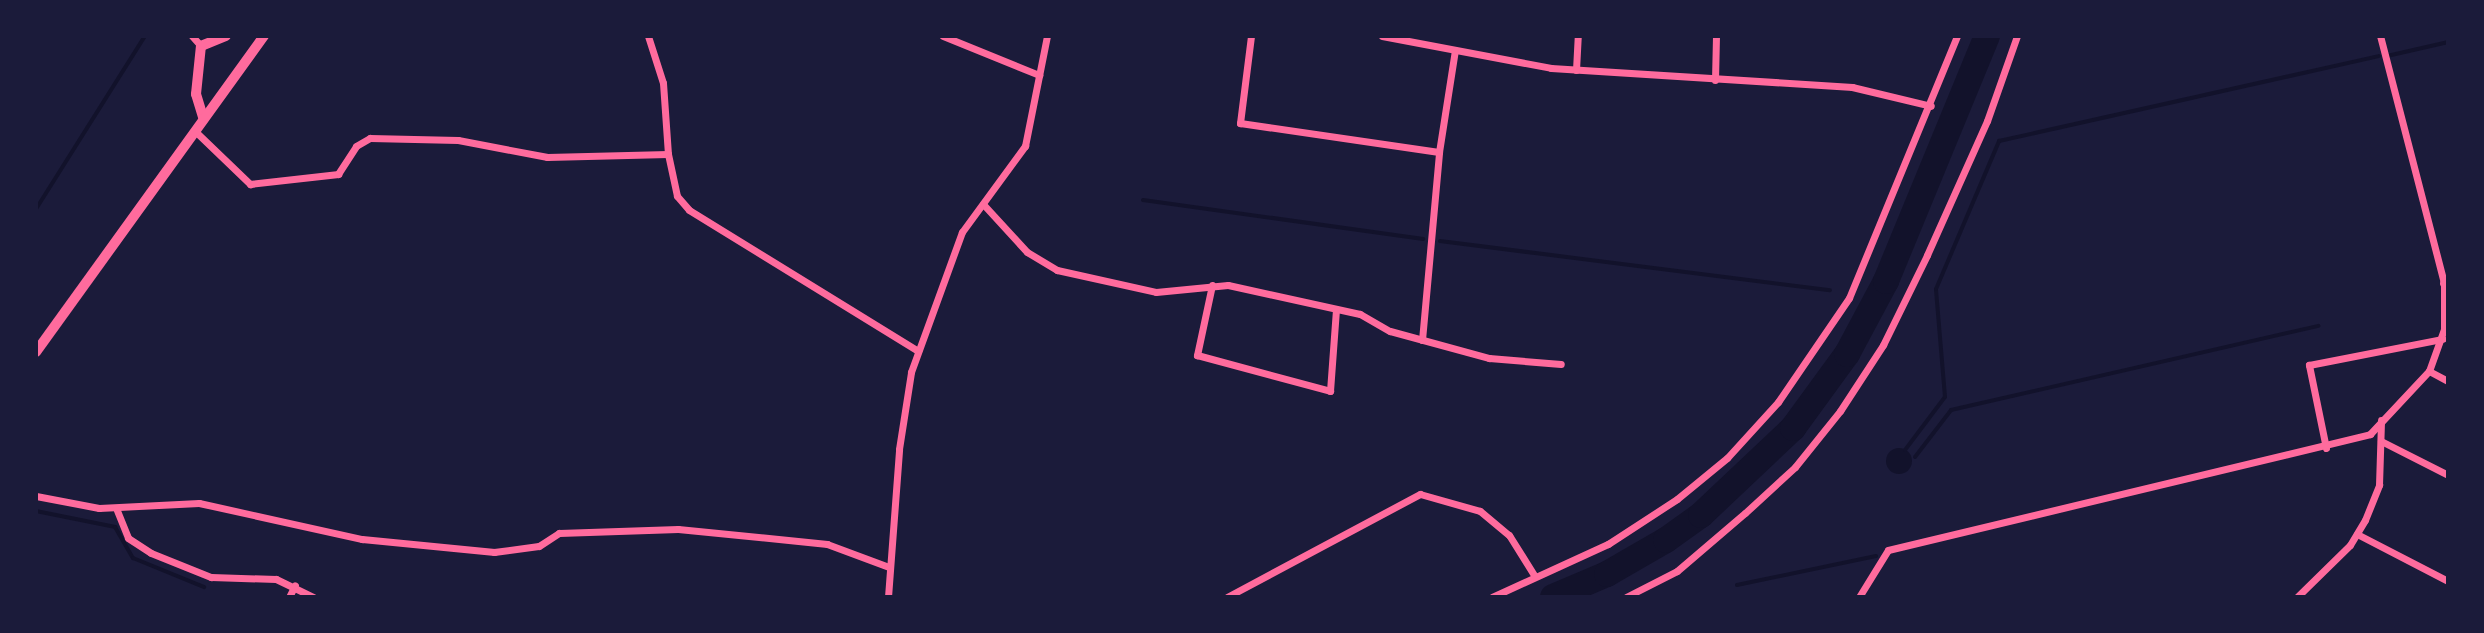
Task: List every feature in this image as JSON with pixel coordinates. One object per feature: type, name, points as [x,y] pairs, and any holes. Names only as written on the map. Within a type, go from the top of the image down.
[{"type":"main road","points":[[203,117],[196,94],[201,46],[226,36]]},
{"type":"main road","points":[[36,352],[197,133],[203,117],[264,36]]},
{"type":"street","points":[[192,36],[201,46]]},
{"type":"street","points":[[648,36],[663,83],[668,154],[677,196],[689,210],[918,351]]},
{"type":"street","points":[[943,36],[1039,75]]},
{"type":"street","points":[[888,597],[903,412],[918,351],[962,232],[1025,146],[1047,36]]},
{"type":"street","points":[[1251,36],[1240,123],[1439,152]]},
{"type":"street","points":[[1382,36],[1576,70],[1852,87],[1931,106]]},
{"type":"street","points":[[1576,70],[1578,36]]},
{"type":"street","points":[[1715,80],[1716,36]]},
{"type":"street","points":[[1492,597],[1534,575],[1608,544],[1677,499],[1727,458],[1778,402],[1849,298],[1931,106],[1957,36]]},
{"type":"street","points":[[1626,597],[1677,571],[1745,513],[1795,467],[1840,411],[1883,345],[1927,255],[1987,121],[2017,36]]},
{"type":"street","points":[[1859,597],[1888,550],[2326,448],[2370,434],[2381,418],[2429,371],[2442,339],[2446,284],[2380,36]]},
{"type":"street","points":[[1422,340],[1439,152],[1455,50]]},
{"type":"street","points":[[197,133],[250,184],[338,174],[356,146],[370,138],[458,140],[547,157],[668,154]]},
{"type":"street","points":[[983,204],[1042,265],[1156,292],[1212,285],[1336,309],[1422,340],[1489,358],[1561,364]]},
{"type":"street","points":[[1212,285],[1197,355],[1330,391],[1336,309]]},
{"type":"street","points":[[2326,448],[2309,365],[2442,339]]},
{"type":"street","points":[[2429,371],[2448,381]]},
{"type":"street","points":[[2297,597],[2357,534],[2379,485],[2381,418]]},
{"type":"street","points":[[2381,441],[2448,475]]},
{"type":"street","points":[[1227,597],[1420,494],[1480,511],[1509,535],[1534,575]]},
{"type":"street","points":[[36,496],[116,508],[172,500],[199,503],[362,539],[494,552],[539,546],[559,533],[678,529],[827,544],[889,567]]},
{"type":"street","points":[[116,508],[128,538],[151,553],[211,577],[295,585],[313,597]]},
{"type":"street","points":[[2357,534],[2448,581]]},
{"type":"street","points":[[289,597],[295,585]]},
{"type":"shaded area","points":[[1899,448],[1909,451],[1912,461],[1909,471],[1899,474],[1889,471],[1886,461],[1889,451]]},
{"type":"waterway","points":[[36,209],[145,36]]},
{"type":"waterway","points":[[1553,597],[1607,574],[1666,540],[1701,515],[1793,428],[1847,354],[1886,281],[1987,36]]},
{"type":"waterway","points":[[2387,56],[2448,42]]},
{"type":"waterway","points":[[1905,450],[1945,397],[1936,289],[1999,141],[2379,56]]},
{"type":"waterway","points":[[1143,200],[1423,239]]},
{"type":"waterway","points":[[1440,241],[1830,290]]},
{"type":"waterway","points":[[1915,457],[1951,410],[2319,326]]},
{"type":"waterway","points":[[36,511],[115,527],[133,558],[204,587]]},
{"type":"waterway","points":[[1737,585],[1876,556]]}]
